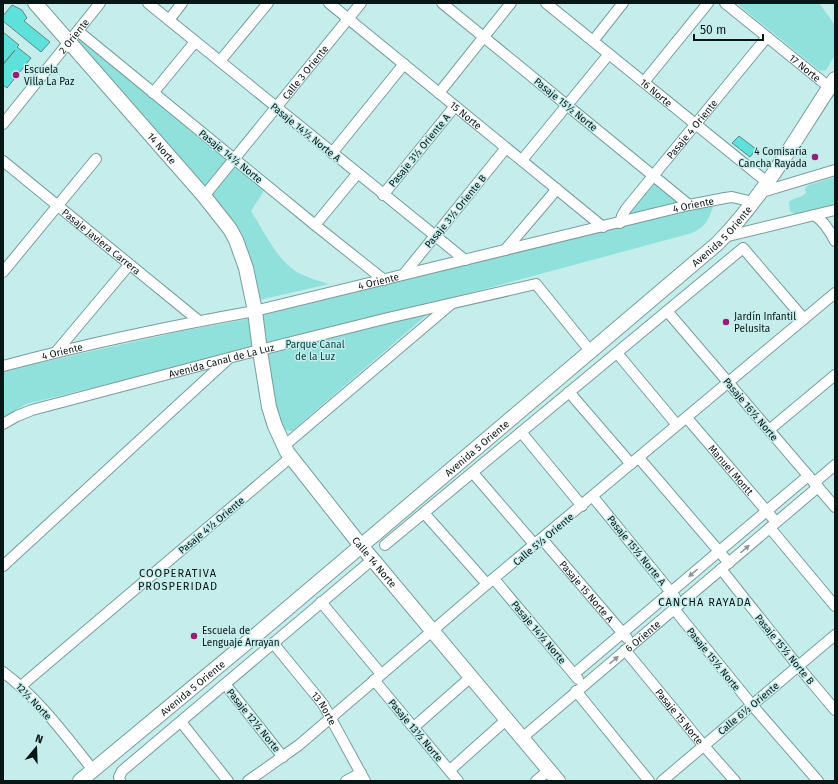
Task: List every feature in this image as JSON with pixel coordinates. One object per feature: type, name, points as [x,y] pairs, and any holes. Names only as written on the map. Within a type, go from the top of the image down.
[{"type":"street","name":"14 Norte","points":[[36,3],[204,196],[230,229],[236,240],[246,268],[255,311]]},
{"type":"street","name":"2 Oriente","points":[[3,124],[100,3]]},
{"type":"street","name":"Pasaje 14½ Norte A","points":[[148,3],[357,174],[465,260]]},
{"type":"street","points":[[169,20],[182,3]]},
{"type":"street","points":[[220,61],[268,3]]},
{"type":"street","name":"15 Norte","points":[[329,3],[603,226]]},
{"type":"street","name":"Calle 3 Oriente","points":[[204,196],[361,3]]},
{"type":"street","name":"Pasaje 15½ Norte","points":[[442,3],[689,205]]},
{"type":"street","points":[[439,93],[511,3]]},
{"type":"street","name":"16 Norte","points":[[546,3],[695,124],[760,192]]},
{"type":"street","points":[[593,41],[623,3]]},
{"type":"street","points":[[644,82],[708,3]]},
{"type":"street","name":"17 Norte","points":[[725,3],[767,36],[832,83]]},
{"type":"street","name":"Pasaje 14½ Norte","points":[[78,31],[384,280]]},
{"type":"street","name":"Pasaje 4 Oriente","points":[[620,222],[626,209],[767,36]]},
{"type":"street","points":[[153,93],[195,42]]},
{"type":"street","points":[[522,160],[609,54]]},
{"type":"street","points":[[332,153],[404,64]]},
{"type":"street","name":"Avenida 5 Oriente","points":[[80,781],[362,546],[713,248],[724,237],[760,192],[832,83]]},
{"type":"street","name":"Pasaje 3½ Oriente A","points":[[383,195],[455,106]]},
{"type":"street","name":"Pasaje 3½ Oriente B","points":[[404,274],[506,148]]},
{"type":"street","points":[[3,272],[96,159]]},
{"type":"street","name":"Pasaje Javiera Carrera","points":[[3,161],[199,321]]},
{"type":"street","points":[[760,192],[835,170]]},
{"type":"street","points":[[316,225],[357,174]]},
{"type":"street","points":[[505,250],[557,189]]},
{"type":"street","name":"4 Oriente","points":[[3,366],[56,352],[199,321],[255,311],[689,205],[760,192]]},
{"type":"street","points":[[724,237],[835,210]]},
{"type":"street","points":[[814,215],[825,225],[835,241]]},
{"type":"street","points":[[386,546],[743,248],[804,319]]},
{"type":"street","points":[[56,352],[129,265]]},
{"type":"street","name":"Avenida Canal de La Luz","points":[[3,424],[32,410],[229,358],[452,303],[536,284],[591,352]]},
{"type":"street","name":"Calle 5½ Oriente","points":[[248,781],[283,757],[330,718],[835,293]]},
{"type":"street","name":"Pasaje 4½ Oriente","points":[[21,686],[287,452],[452,303]]},
{"type":"street","name":"Calle 14 Norte","points":[[255,311],[269,407],[275,426],[287,452],[362,546],[472,676],[506,720],[558,781]]},
{"type":"street","name":"Pasaje 16½ Norte","points":[[667,311],[835,507]]},
{"type":"street","points":[[617,352],[678,425]]},
{"type":"street","points":[[3,566],[229,358]]},
{"type":"street","points":[[769,430],[835,375]]},
{"type":"street","name":"Pasaje 15½ Norte B","points":[[569,392],[719,552],[725,566],[798,666],[835,710]]},
{"type":"street","name":"Manuel Montt","points":[[687,418],[767,511],[773,525],[835,606]]},
{"type":"street","points":[[521,432],[582,506]]},
{"type":"street","name":"6 Oriente","points":[[574,674],[767,511],[813,482],[835,465]]},
{"type":"street","name":"Pasaje 15 Norte A","points":[[473,473],[539,542],[622,633],[629,647]]},
{"type":"street","name":"6 Oriente","points":[[522,738],[773,525],[813,482]]},
{"type":"street","name":"Pasaje 15½ Norte A","points":[[593,497],[671,592],[677,606]]},
{"type":"street","name":"Pasaje 14½ Norte","points":[[424,513],[491,582],[574,674],[580,688],[649,781]]},
{"type":"street","points":[[120,779],[122,771],[373,559]]},
{"type":"street","name":"Pasaje 13½ Norte","points":[[322,602],[414,726],[458,781]]},
{"type":"street","name":"Pasaje 15½ Norte","points":[[677,606],[752,705],[818,781]]},
{"type":"street","name":"Calle 6½ Oriente","points":[[662,781],[835,635]]},
{"type":"street","name":"13 Norte","points":[[273,644],[323,704],[363,777]]},
{"type":"street","name":"Pasaje 15 Norte","points":[[629,647],[704,746],[736,781]]},
{"type":"street","name":"12½ Norte","points":[[3,672],[40,704],[93,770]]},
{"type":"street","points":[[414,726],[472,676]]},
{"type":"street","name":"Pasaje 12½ Norte","points":[[225,684],[283,757]]},
{"type":"street","points":[[450,770],[506,720]]},
{"type":"street","points":[[181,722],[228,781]]},
{"type":"street","points":[[536,781],[549,770]]},
{"type":"street","points":[[346,781],[363,777]]},
{"type":"green space","points":[[736,3],[819,3],[835,25],[835,55],[826,70],[820,71]]},
{"type":"green space","points":[[80,36],[267,186],[251,211],[278,255],[290,267],[299,273],[329,284],[251,302],[238,237],[74,42]]},
{"type":"green space","points":[[835,177],[835,204],[795,214],[790,211],[789,202],[804,195],[806,193],[805,188],[809,185]]},
{"type":"green space","points":[[653,181],[681,204],[629,216],[627,214]]},
{"type":"green space","name":"Parque Canal de la Luz","points":[[710,205],[713,207],[706,223],[692,233],[444,300],[292,431],[284,430],[277,412],[266,345],[26,404],[3,418],[3,371],[182,331],[243,320]]},
{"type":"building","points":[[12,5],[22,10],[27,18],[24,21],[50,42],[41,52],[3,21],[3,16]]},
{"type":"building","points":[[3,32],[19,45],[17,47],[31,58],[7,88],[3,85],[3,65],[15,50],[3,64]]},
{"type":"building","points":[[739,136],[756,149],[750,157],[732,143]]},
{"type":"place","name":"Escuela Villa La Paz","points":[[16,75]]},
{"type":"place","name":"4 Comisaría Cancha Rayada","points":[[815,157]]},
{"type":"place","name":"Jardín Infantil Pelusita","points":[[726,322]]},
{"type":"place","name":"Escuela de Lenguaje Arrayan","points":[[194,636]]},
{"type":"district","name":"COOPERATIVA PROSPERIDAD","points":[[178,579]]},
{"type":"district","name":"CANCHA RAYADA","points":[[705,602]]}]
